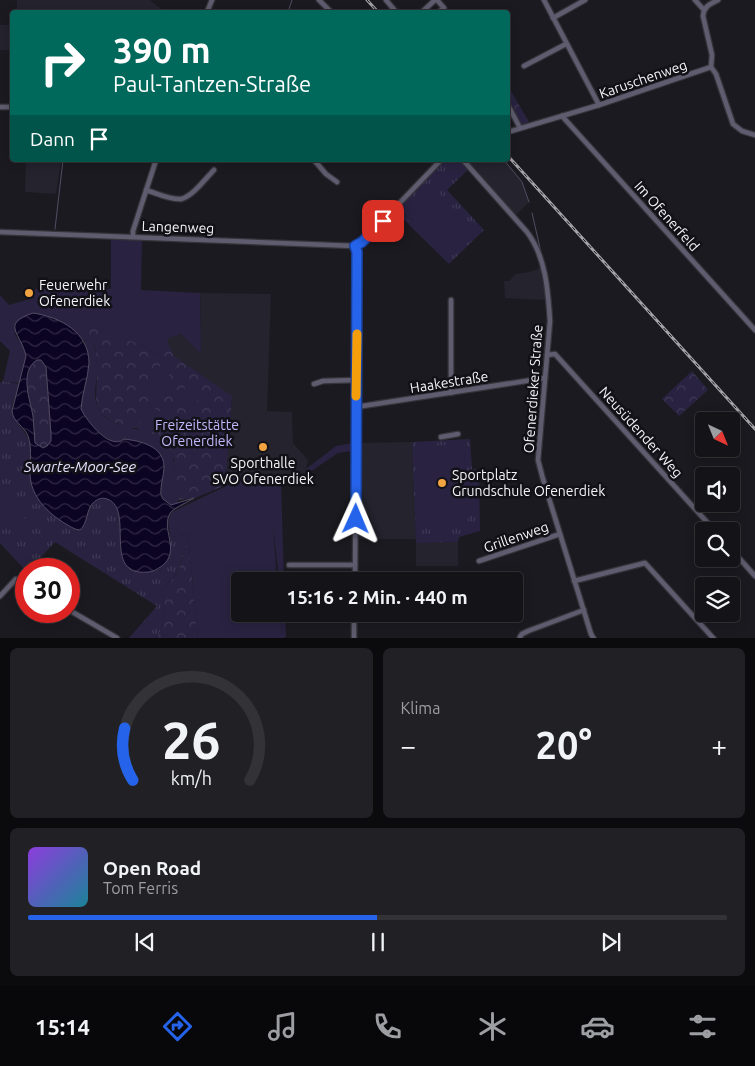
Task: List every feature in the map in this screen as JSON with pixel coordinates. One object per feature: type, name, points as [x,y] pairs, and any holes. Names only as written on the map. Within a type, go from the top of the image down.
[{"type":"street","points":[[320,0],[329,10]]},
{"type":"street","points":[[386,0],[394,10]]},
{"type":"street","points":[[424,10],[436,0],[444,8],[442,10]]},
{"type":"street","points":[[544,0],[599,106]]},
{"type":"street","points":[[695,0],[704,10]]},
{"type":"street","points":[[718,0],[708,5],[704,10],[703,16],[712,55],[711,67],[716,74],[733,124],[742,131],[755,135]]},
{"type":"street","points":[[553,18],[583,1]]},
{"type":"street","points":[[524,66],[566,44]]},
{"type":"street","name":"Karuschenweg","points":[[510,131],[599,106],[711,67]]},
{"type":"street","points":[[510,109],[520,128]]},
{"type":"street","name":"Im Ofenerfeld","points":[[562,116],[755,330]]},
{"type":"street","points":[[133,237],[155,162]]},
{"type":"street","points":[[316,162],[326,174],[337,182]]},
{"type":"street","points":[[355,572],[357,269],[355,246],[366,238],[439,162]]},
{"type":"street","name":"Ofenerdieker Straße","points":[[465,162],[533,240],[542,264],[550,321],[538,460],[574,581],[591,634],[594,638]]},
{"type":"street","points":[[146,190],[180,199],[189,195],[214,170]]},
{"type":"street","name":"Langenweg","points":[[0,232],[355,246]]},
{"type":"street","points":[[451,300],[451,393]]},
{"type":"street","name":"Neusüdender Weg","points":[[547,355],[555,354],[707,522]]},
{"type":"street","name":"Haakestraße","points":[[356,407],[545,378]]},
{"type":"street","points":[[314,384],[322,381],[357,380]]},
{"type":"street","points":[[441,437],[458,434]]},
{"type":"street","name":"Grillenweg","points":[[479,561],[560,534]]},
{"type":"street","points":[[740,559],[755,576]]},
{"type":"street","points":[[574,581],[645,563],[714,638]]},
{"type":"street","points":[[289,565],[355,565]]},
{"type":"street","points":[[0,596],[15,580]]},
{"type":"street","points":[[520,637],[528,631],[584,610]]},
{"type":"street","points":[[80,616],[117,638]]},
{"type":"street","points":[[354,622],[354,638]]},
{"type":"shaded area","points":[[17,0],[150,0],[162,10],[17,10]]},
{"type":"shaded area","points":[[0,25],[10,25],[10,50],[0,50]]},
{"type":"shaded area","points":[[26,162],[61,162],[56,194],[25,192]]},
{"type":"shaded area","points":[[465,162],[506,162],[522,182],[529,202],[514,217]]},
{"type":"shaded area","points":[[543,267],[548,300],[505,298],[504,281],[509,281],[516,274],[530,272]]},
{"type":"shaded area","points":[[200,293],[271,294],[267,411],[292,412],[293,443],[308,460],[305,474],[226,477],[232,396],[181,362],[174,356],[168,343],[168,337],[181,334],[201,353]]},
{"type":"shaded area","points":[[412,442],[416,539],[359,539],[359,443]]},
{"type":"shaded area","points":[[458,542],[458,566],[416,566],[416,543]]},
{"type":"green space","points":[[510,89],[529,122],[521,125],[510,107]]},
{"type":"green space","points":[[439,162],[465,162],[470,168],[447,190],[484,230],[449,264],[394,210]]},
{"type":"green space","points":[[432,186],[472,227],[444,255],[403,215]]},
{"type":"green space","points":[[111,239],[142,240],[141,290],[200,293],[201,354],[181,334],[168,338],[158,355],[138,343],[81,324],[89,335],[96,353],[95,395],[98,408],[104,416],[113,422],[154,435],[169,448],[174,461],[179,504],[171,505],[163,499],[160,487],[163,476],[144,443],[124,439],[118,442],[111,441],[95,430],[85,418],[81,407],[88,365],[84,340],[14,333],[25,349],[26,357],[19,383],[3,381],[10,351],[0,341],[0,295],[9,305],[34,298],[35,289],[111,289]]},
{"type":"green space","name":"Freizeitstätte Ofenerdiek","points":[[80,323],[138,343],[158,355],[168,337],[168,343],[174,356],[232,396],[226,477],[245,477],[195,498],[178,500],[175,494],[174,458],[137,428],[128,428],[111,421],[102,414],[97,406],[95,347]]},
{"type":"green space","points":[[37,360],[41,360],[46,367],[51,434],[51,441],[43,448],[35,443],[33,416],[27,386],[28,371]]},
{"type":"green space","points":[[155,365],[168,369],[169,373],[168,388],[164,395],[160,397],[155,397],[150,390]]},
{"type":"green space","points":[[692,371],[708,390],[679,416],[662,399]]},
{"type":"green space","points":[[3,381],[19,384],[12,407],[12,414],[84,526],[95,501],[103,498],[112,502],[118,508],[120,517],[120,548],[147,572],[160,568],[164,563],[169,550],[170,537],[188,535],[177,572],[161,589],[164,621],[156,638],[129,638],[157,606],[55,542],[40,558],[15,559],[0,543],[0,383]]},
{"type":"green space","points":[[188,387],[197,388],[204,394],[203,399],[191,402],[180,398],[179,392]]},
{"type":"green space","points":[[150,406],[165,414],[155,433],[139,424]]},
{"type":"green space","points":[[470,439],[472,469],[479,470],[480,531],[459,537],[458,542],[416,543],[412,442]]},
{"type":"green space","points":[[352,443],[352,451],[338,453],[301,478],[281,481],[284,572],[278,572],[273,525],[276,572],[231,572],[231,622],[281,622],[283,637],[282,622],[285,622],[286,637],[198,638],[188,535],[170,537],[168,520],[172,512],[245,477],[305,474],[306,469],[336,446]]},
{"type":"green space","name":"Sportplatz Grundschule Ofenerdiek","points":[[464,444],[468,520],[422,523],[419,521],[415,447]]},
{"type":"green space","points":[[2,495],[32,526],[20,537],[0,517],[0,497]]},
{"type":"green space","points":[[188,535],[198,638],[156,638],[164,621],[161,589],[173,578],[182,558]]},
{"type":"water","name":"Swarte-Moor-See","points":[[33,313],[53,318],[63,322],[78,335],[88,352],[89,363],[81,409],[88,420],[100,433],[112,441],[118,442],[124,439],[144,443],[160,454],[164,466],[161,495],[171,505],[194,498],[171,512],[167,525],[170,553],[168,560],[155,570],[148,572],[134,571],[125,564],[122,554],[119,515],[115,505],[107,499],[96,500],[93,503],[80,530],[59,519],[38,499],[31,481],[28,436],[14,418],[12,411],[26,356],[15,330],[17,321]],"holes":[[[37,360],[41,360],[46,367],[51,434],[51,441],[43,448],[35,443],[33,416],[27,386],[28,371]]]},
{"type":"waterway","points":[[289,10],[292,0]]},
{"type":"waterway","points":[[55,229],[63,162]]},
{"type":"waterway","points":[[506,162],[522,182],[529,202]]},
{"type":"waterway","points":[[532,213],[541,252]]},
{"type":"railway","points":[[367,0],[376,10]]},
{"type":"railway","points":[[510,158],[755,429]]},
{"type":"slow traffic","points":[[356,396],[357,334]]},
{"type":"place","name":"Feuerwehr Ofenerdiek","points":[[29,293]]},
{"type":"place","name":"Sporthalle SVO Ofenerdiek","points":[[263,447]]},
{"type":"place","name":"Sportplatz Grundschule Ofenerdiek","points":[[442,483]]},
{"type":"route","points":[[356,519],[357,252],[355,246],[362,242],[383,221]]}]
